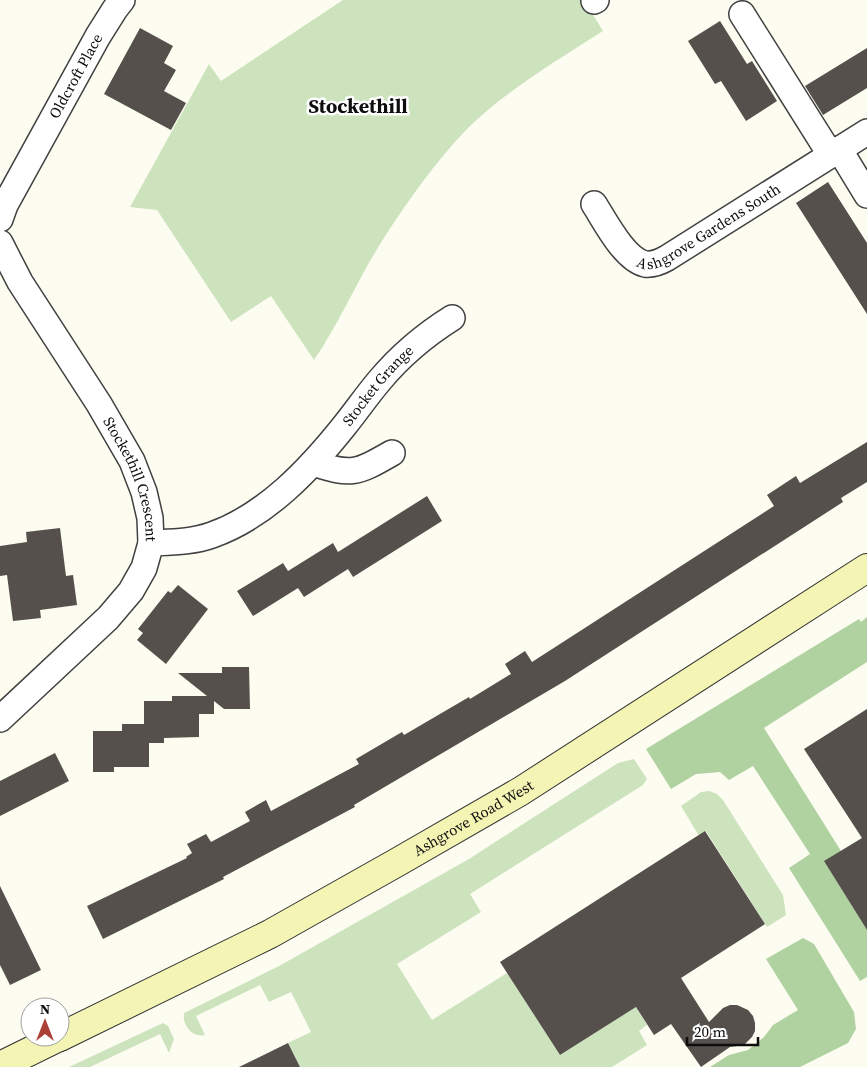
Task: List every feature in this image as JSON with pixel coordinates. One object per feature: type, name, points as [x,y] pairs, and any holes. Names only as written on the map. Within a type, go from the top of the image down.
[{"type":"street","name":"Oldcroft Place","points":[[0,219],[5,205],[98,36],[122,0]]},
{"type":"street","points":[[742,14],[834,152],[867,195]]},
{"type":"street","name":"Ashgrove Gardens South","points":[[594,204],[624,250],[634,260],[645,264],[656,263],[667,258],[867,132]]},
{"type":"street","name":"Stockethill Crescent","points":[[0,243],[10,281],[99,404],[132,460],[144,492],[150,518],[151,543],[144,568],[131,591],[113,611],[4,707]]},
{"type":"street","name":"Stocket Grange","points":[[151,543],[192,540],[211,536],[232,527],[265,506],[294,482],[312,463],[344,426],[379,380],[400,358],[425,335],[452,318]]},
{"type":"street","points":[[312,463],[335,470],[354,472],[392,453]]},
{"type":"street","name":"Ashgrove Road West","points":[[70,1032],[270,934],[396,864],[521,791],[867,568]]},
{"type":"street","name":"Ashgrove Road West","points":[[0,1066],[39,1047]]},
{"type":"green space","points":[[343,0],[584,0],[603,31],[499,101],[455,142],[422,183],[382,241],[314,360],[271,296],[231,322],[157,210],[130,207],[209,64],[221,81]]},
{"type":"green space","points":[[867,617],[867,662],[764,728],[841,851],[825,862],[867,930],[867,977],[860,981],[789,868],[810,854],[753,766],[729,780],[720,772],[696,774],[671,789],[646,749],[859,619],[861,622]]},
{"type":"green space","points":[[634,759],[647,779],[643,785],[470,894],[481,912],[397,964],[432,1020],[507,973],[560,1055],[636,1007],[647,1025],[639,1031],[647,1045],[612,1067],[300,1067],[288,1043],[311,1032],[291,992],[269,1002],[260,985],[196,1016],[205,1035],[196,1035],[186,1026],[184,1013],[279,966],[469,859],[618,763]]},
{"type":"green space","points":[[709,791],[717,794],[723,800],[783,895],[786,915],[767,927],[706,831],[699,836],[681,806],[701,792]]},
{"type":"green space","points":[[803,938],[814,944],[854,1012],[856,1029],[848,1043],[800,1067],[710,1067],[729,1055],[748,1050],[764,1037],[773,1025],[798,1010],[766,959]]},
{"type":"green space","points":[[163,1023],[168,1026],[174,1039],[169,1053],[160,1034],[90,1067],[69,1067]]},
{"type":"building","points":[[720,21],[747,64],[752,61],[777,101],[746,121],[721,81],[715,84],[688,41]]},
{"type":"building","points":[[140,28],[173,46],[164,63],[176,70],[164,91],[186,103],[171,130],[104,94]]},
{"type":"building","points":[[867,48],[867,88],[823,115],[805,86]]},
{"type":"building","points":[[828,182],[867,243],[867,314],[796,203]]},
{"type":"building","points":[[867,442],[867,482],[841,498],[843,502],[565,681],[354,805],[355,807],[223,877],[224,879],[103,939],[87,906],[187,858],[192,853],[187,844],[206,834],[211,842],[250,821],[245,812],[266,800],[271,811],[359,764],[356,759],[402,732],[404,735],[469,697],[470,699],[511,674],[505,664],[525,651],[532,662],[774,506],[767,495],[796,476],[800,483]]},
{"type":"building","points":[[427,496],[442,521],[353,577],[348,569],[304,597],[298,588],[253,616],[237,591],[283,563],[288,571],[333,543],[338,552]]},
{"type":"building","points":[[60,528],[66,576],[73,575],[77,605],[40,610],[41,618],[13,621],[7,575],[0,576],[0,546],[27,542],[26,532]]},
{"type":"building","points":[[178,585],[208,609],[166,664],[137,640],[143,633],[138,629],[168,591],[171,593]]},
{"type":"building","points":[[222,667],[249,667],[250,709],[224,709],[214,701],[214,714],[199,714],[199,737],[164,738],[164,743],[149,743],[149,767],[114,767],[114,772],[93,772],[93,731],[122,731],[122,724],[144,724],[144,701],[172,701],[172,696],[207,696],[178,673],[222,673]]},
{"type":"building","points":[[867,709],[867,930],[824,861],[862,838],[804,749]]},
{"type":"building","points":[[55,753],[69,781],[0,816],[0,781]]},
{"type":"building","points":[[705,831],[765,924],[681,978],[709,1022],[723,1008],[730,1005],[737,1005],[748,1010],[753,1016],[755,1023],[755,1031],[752,1037],[744,1045],[730,1047],[701,1067],[671,1024],[654,1035],[636,1007],[560,1055],[500,962]]},
{"type":"building","points":[[0,886],[41,970],[10,985],[0,965]]},
{"type":"building","points":[[288,1043],[300,1067],[239,1067]]},
{"type":"district","name":"Stockethill","points":[[358,106]]}]
